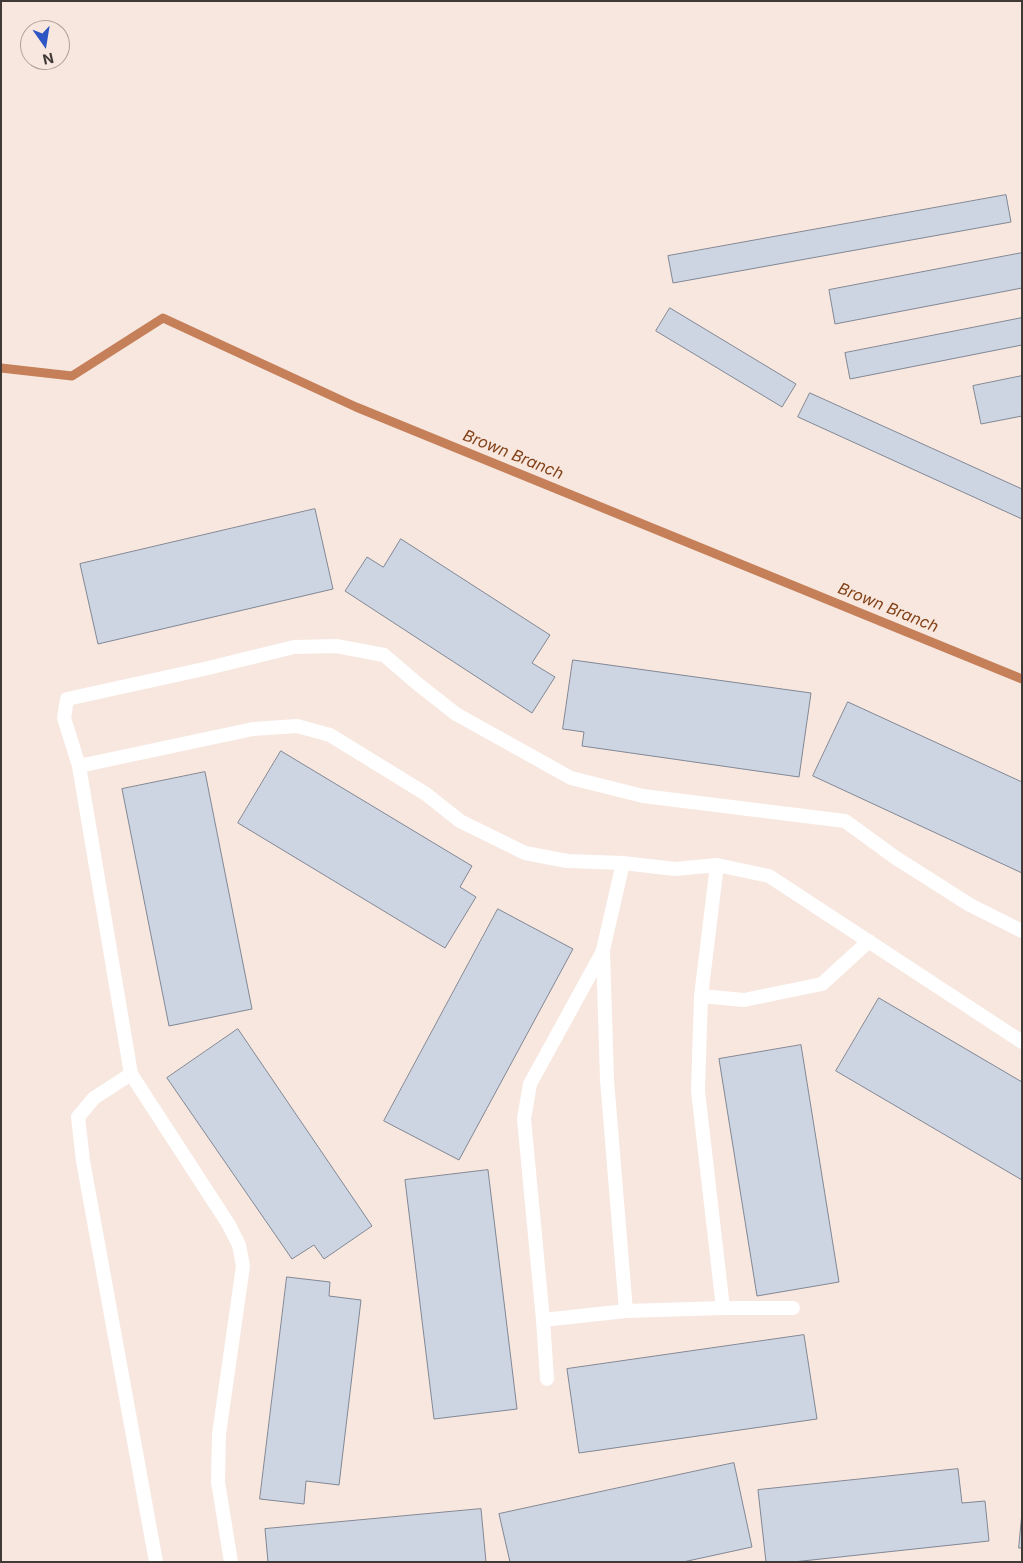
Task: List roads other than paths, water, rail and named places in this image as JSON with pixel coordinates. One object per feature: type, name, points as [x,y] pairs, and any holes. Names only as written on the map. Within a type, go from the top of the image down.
[{"type":"lane","points":[[231,1562],[218,1482],[219,1434],[244,1266],[238,1245],[229,1225],[131,1074],[78,766],[64,718],[67,699],[204,669],[294,646],[336,646],[384,655],[456,714],[571,778],[643,796],[845,822],[896,858],[970,905],[1022,931]]},
{"type":"lane","points":[[78,766],[253,729],[297,726],[330,736],[426,794],[460,821],[525,853],[567,862],[623,863],[675,869],[717,865],[769,876],[1022,1042]]},
{"type":"lane","points":[[623,863],[603,950],[608,1080],[626,1311]]},
{"type":"lane","points":[[717,865],[701,996],[698,1091],[723,1308]]},
{"type":"lane","points":[[701,996],[744,1000],[822,984],[869,941]]},
{"type":"lane","points":[[547,1379],[524,1118],[530,1084],[603,950]]},
{"type":"lane","points":[[131,1074],[94,1098],[78,1117],[83,1161],[156,1562]]},
{"type":"lane","points":[[543,1320],[626,1311],[794,1308]]},
{"type":"waterway","name":"Brown Branch","points":[[1,368],[72,376],[163,318],[356,407],[1022,679]]}]
